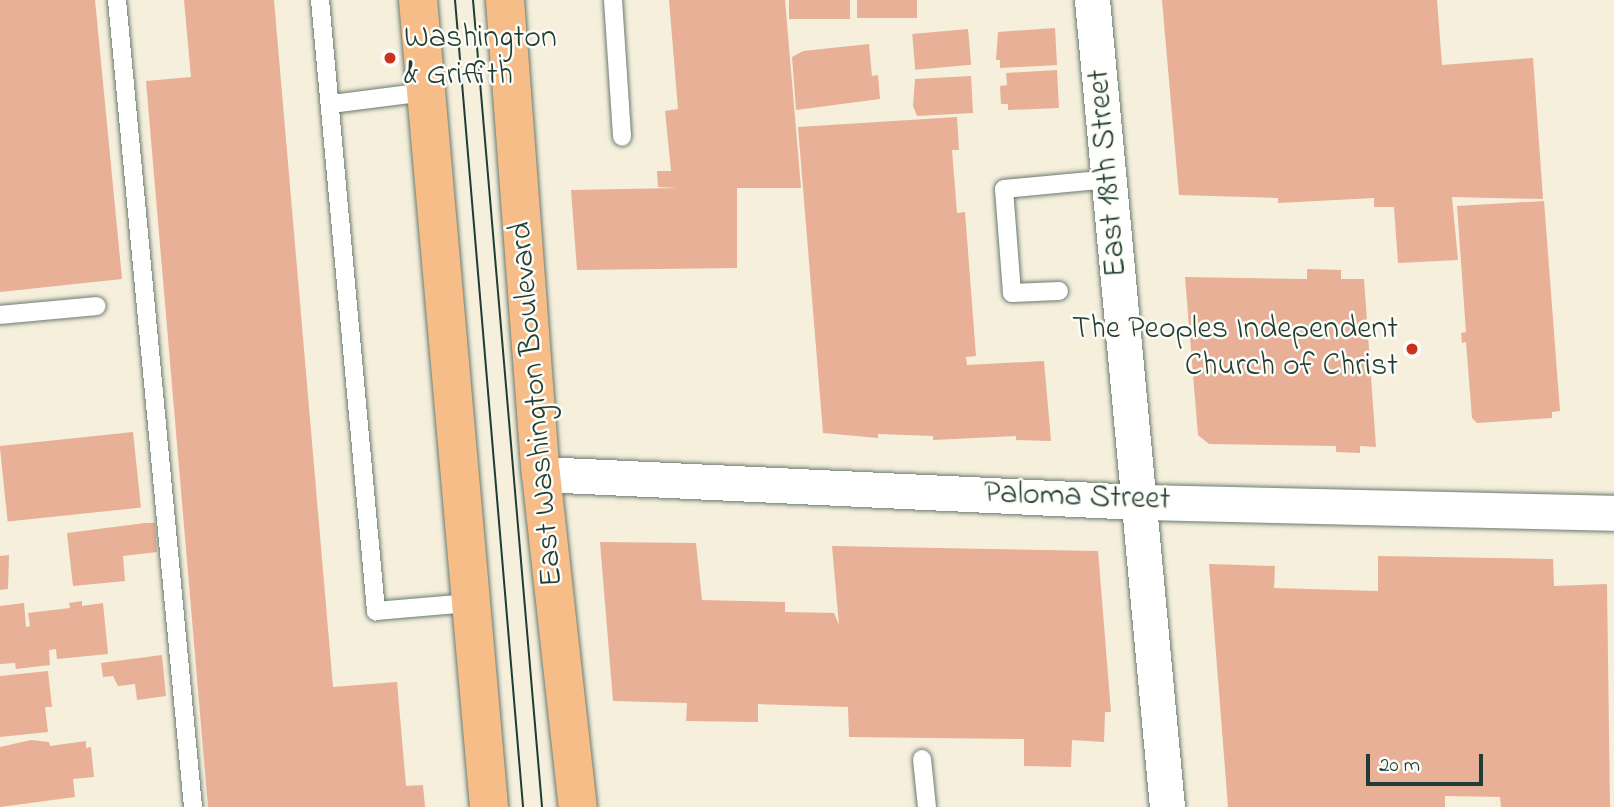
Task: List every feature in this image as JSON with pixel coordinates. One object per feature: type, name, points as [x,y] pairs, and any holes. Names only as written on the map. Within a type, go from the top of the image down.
[{"type":"main road","points":[[418,0],[489,807]]},
{"type":"main road","name":"East Washington Boulevard","points":[[505,0],[541,474],[578,807]]},
{"type":"street","name":"East 18th Street","points":[[1092,0],[1167,807]]},
{"type":"street","name":"Paloma Street","points":[[541,474],[1140,502],[1614,513]]},
{"type":"lane","points":[[117,0],[193,807]]},
{"type":"lane","points":[[320,0],[332,104],[376,611],[469,603]]},
{"type":"lane","points":[[613,0],[622,137]]},
{"type":"lane","points":[[332,104],[426,92]]},
{"type":"lane","points":[[1059,291],[1012,293],[1004,189],[1110,179]]},
{"type":"lane","points":[[0,315],[97,306]]},
{"type":"lane","points":[[922,759],[928,807]]},
{"type":"building","points":[[0,0],[95,0],[122,279],[0,292]]},
{"type":"building","points":[[184,0],[274,0],[333,687],[397,682],[406,786],[423,785],[425,807],[208,807],[146,81],[191,77]]},
{"type":"building","points":[[669,0],[785,0],[801,188],[737,188],[737,268],[577,270],[571,190],[677,188],[658,187],[657,171],[671,171],[665,111],[678,109]]},
{"type":"building","points":[[789,0],[850,0],[850,19],[789,19]]},
{"type":"building","points":[[857,0],[917,0],[917,18],[857,18]]},
{"type":"building","points":[[1162,0],[1437,0],[1442,65],[1533,58],[1543,199],[1452,197],[1458,260],[1398,263],[1394,207],[1374,207],[1374,198],[1278,203],[1278,198],[1179,195]]},
{"type":"building","points":[[1055,28],[1057,65],[1000,68],[1000,60],[996,60],[998,32]]},
{"type":"building","points":[[968,29],[971,65],[915,70],[912,34]]},
{"type":"building","points":[[869,44],[872,76],[878,75],[880,99],[796,110],[792,57],[803,51]]},
{"type":"building","points":[[1057,70],[1059,108],[1008,110],[1008,104],[1001,104],[1000,86],[1007,85],[1006,73]]},
{"type":"building","points":[[971,76],[973,113],[917,116],[913,106],[915,79]]},
{"type":"building","points":[[957,117],[959,150],[952,150],[957,213],[965,212],[976,356],[966,357],[967,365],[1044,361],[1051,441],[1016,440],[1016,436],[933,440],[933,436],[878,434],[878,438],[823,433],[798,127]]},
{"type":"building","points":[[1544,201],[1560,411],[1552,412],[1552,418],[1477,423],[1472,418],[1466,342],[1462,343],[1461,333],[1466,332],[1457,206]]},
{"type":"building","points":[[1307,269],[1341,270],[1341,279],[1364,279],[1376,447],[1360,446],[1360,453],[1336,452],[1336,446],[1209,444],[1198,435],[1185,277],[1307,279]]},
{"type":"building","points":[[133,432],[141,508],[8,522],[0,446]]},
{"type":"building","points":[[155,523],[157,552],[123,556],[125,581],[73,586],[67,533]]},
{"type":"building","points":[[600,542],[696,543],[702,600],[785,602],[785,612],[834,613],[839,625],[832,546],[1098,551],[1111,712],[1105,712],[1104,742],[1072,740],[1071,767],[1024,766],[1024,739],[849,737],[848,707],[758,704],[758,722],[686,721],[687,703],[613,701]]},
{"type":"building","points":[[9,555],[8,589],[0,590],[0,556]]},
{"type":"building","points":[[1378,556],[1553,559],[1554,586],[1607,584],[1610,807],[1501,807],[1500,797],[1445,796],[1445,807],[1228,807],[1209,564],[1275,566],[1274,588],[1378,591]]},
{"type":"building","points":[[82,601],[82,606],[103,603],[108,654],[57,659],[56,649],[49,650],[50,665],[16,669],[15,663],[0,664],[0,606],[24,603],[26,627],[30,626],[28,613],[70,608],[69,603]]},
{"type":"building","points":[[162,655],[166,696],[137,700],[135,684],[118,686],[113,676],[103,677],[101,663]]},
{"type":"building","points":[[48,671],[52,707],[45,707],[48,732],[0,737],[0,676]]},
{"type":"building","points":[[31,740],[49,742],[50,746],[86,741],[86,748],[91,747],[94,777],[73,779],[75,797],[0,807],[0,747]]},
{"type":"tram line","points":[[455,0],[523,807]]},
{"type":"tram line","points":[[473,0],[542,807]]},
{"type":"place","name":"Washington & Griffith","points":[[390,58]]},
{"type":"place","name":"The Peoples Independent Church of Christ","points":[[1412,349]]}]
